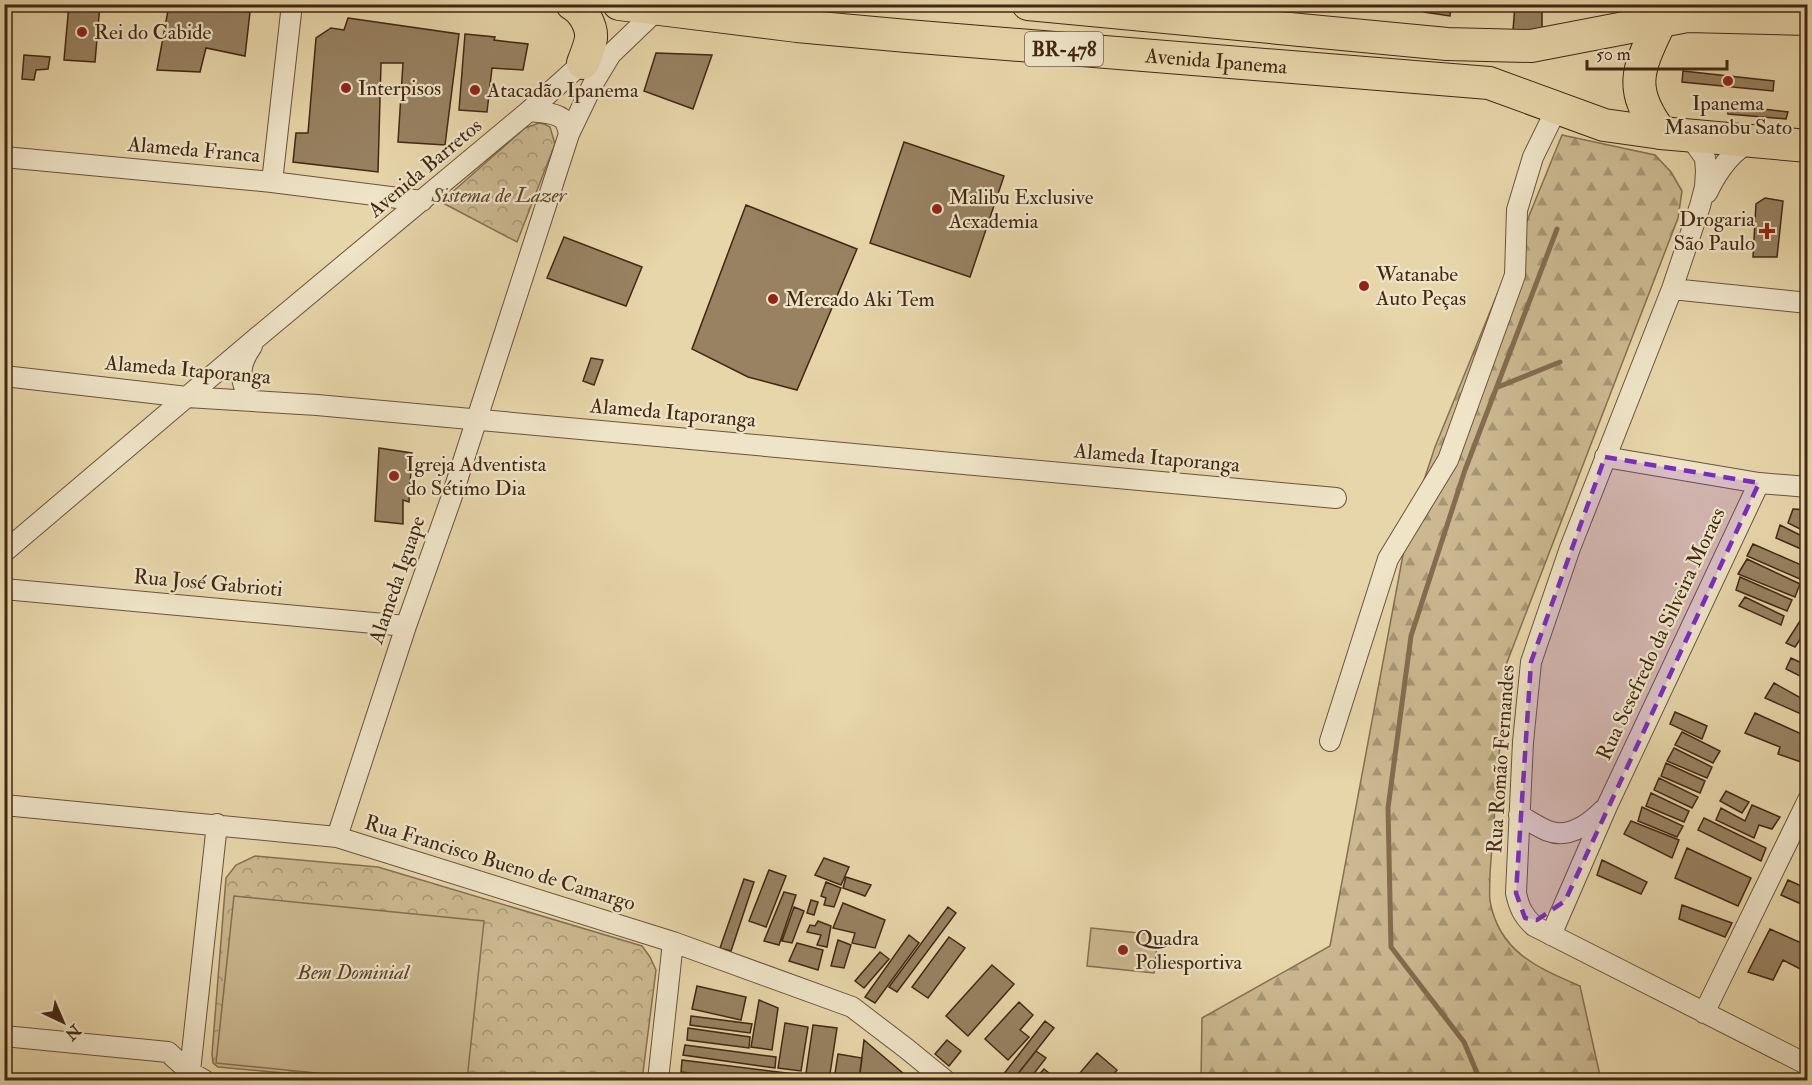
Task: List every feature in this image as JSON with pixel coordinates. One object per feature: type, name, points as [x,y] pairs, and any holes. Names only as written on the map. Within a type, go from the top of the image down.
[{"type":"main road","points":[[572,4],[585,16],[591,35],[583,63]]},
{"type":"main road","name":"Avenida Ipanema","points":[[1028,4],[1228,14],[1447,44],[1531,46],[1687,16],[1808,19]]},
{"type":"main road","name":"Avenida Ipanema","points":[[640,6],[797,26],[1489,83],[1604,125],[1670,134],[1808,146]]},
{"type":"main road","points":[[1660,22],[1641,63],[1639,83],[1648,115],[1670,134]]},
{"type":"street","points":[[272,182],[291,4]]},
{"type":"street","name":"Avenida Barretos","points":[[4,552],[529,111],[583,63],[640,6]]},
{"type":"street","name":"Alameda Iguape","points":[[337,837],[406,626],[451,499],[569,134],[594,82],[640,6]]},
{"type":"street","points":[[1330,741],[1389,560],[1448,460],[1515,275],[1517,210],[1533,157],[1557,108]]},
{"type":"street","points":[[529,111],[558,117],[565,121],[569,134]]},
{"type":"street","name":"Rua Romão Fernandes","points":[[1525,918],[1520,910],[1516,893],[1523,742],[1531,662],[1570,548],[1672,289],[1700,206],[1707,171],[1705,158],[1693,141],[1670,134]]},
{"type":"street","name":"Rua Romão Fernandes","points":[[1700,206],[1727,160],[1752,141]]},
{"type":"street","name":"Alameda Franca","points":[[4,157],[272,182],[422,201]]},
{"type":"street","points":[[379,195],[391,211],[391,227]]},
{"type":"street","points":[[1672,289],[1808,303]]},
{"type":"street","name":"Avenida Barretos","points":[[249,400],[240,371],[246,354],[260,335]]},
{"type":"street","name":"Alameda Itaporanga","points":[[4,376],[187,397],[318,405],[1336,498]]},
{"type":"street","points":[[140,392],[150,400],[154,409],[154,418],[149,428]]},
{"type":"street","points":[[1605,457],[1759,483],[1808,487]]},
{"type":"street","name":"Rua Sesefredo da Silveira Moraes","points":[[1551,935],[1607,806],[1759,483]]},
{"type":"street","name":"Rua José Gabrioti","points":[[4,589],[406,626]]},
{"type":"street","points":[[1704,1013],[1808,800]]},
{"type":"street","name":"Rua Francisco Bueno de Camargo","points":[[4,805],[337,837],[673,942],[852,1007],[945,1080]]},
{"type":"street","points":[[1519,814],[1557,833],[1567,832],[1587,824],[1607,806]]},
{"type":"street","points":[[194,1078],[217,824]]},
{"type":"street","points":[[1525,918],[1537,920],[1547,916],[1565,901]]},
{"type":"street","points":[[1525,918],[1551,935],[1808,1065]]},
{"type":"street","points":[[658,1080],[673,942]]},
{"type":"street","points":[[4,1036],[168,1052],[194,1078]]},
{"type":"highlighted area","points":[[1605,457],[1759,483],[1565,901],[1537,920],[1525,918],[1516,893],[1531,662]]},
{"type":"green space","name":"Sistema de Lazer","points":[[539,123],[550,127],[555,144],[517,242],[441,202],[525,128]]},
{"type":"green space","points":[[1562,135],[1655,155],[1671,172],[1682,191],[1678,218],[1506,665],[1490,873],[1490,901],[1495,919],[1511,946],[1535,965],[1580,986],[1601,1080],[1201,1080],[1202,1018],[1330,946],[1408,528],[1435,447]]},
{"type":"green space","name":"Bem Dominial","points":[[255,856],[378,867],[642,946],[656,970],[642,1080],[357,1080],[218,1067],[213,1063],[212,1054],[226,878],[236,865]]},
{"type":"green space","points":[[234,896],[484,921],[467,1080],[386,1080],[216,1063]]},
{"type":"green space","name":"Quadra Poliesportiva","points":[[1091,928],[1158,935],[1154,973],[1087,966]]},
{"type":"building","name":"Rei do Cabide","points":[[69,4],[100,4],[95,62],[64,60]]},
{"type":"building","points":[[1425,4],[1451,4],[1450,16],[1424,12]]},
{"type":"building","points":[[1515,4],[1542,4],[1542,32],[1513,31]]},
{"type":"building","points":[[169,5],[250,12],[245,56],[206,48],[200,72],[157,70]]},
{"type":"building","name":"Interpisos","points":[[348,18],[459,34],[445,145],[398,142],[403,63],[381,63],[378,172],[293,162],[296,133],[308,133],[316,38],[331,28],[344,30]]},
{"type":"building","name":"Atacadão Ipanema","points":[[465,34],[528,44],[523,70],[492,68],[487,112],[459,110]]},
{"type":"building","points":[[656,53],[712,55],[693,109],[644,91]]},
{"type":"building","points":[[24,55],[50,57],[48,69],[36,70],[34,80],[22,79]]},
{"type":"building","name":"Ipanema Masanobu Sato","points":[[1683,71],[1774,81],[1773,91],[1682,82]]},
{"type":"building","name":"Ipanema Masanobu Sato","points":[[1727,105],[1788,112],[1786,119],[1728,114]]},
{"type":"building","name":"Malibu Exclusive Acxademia","points":[[904,142],[1004,176],[970,277],[870,243]]},
{"type":"building","name":"Drogaria São Paulo","points":[[1765,198],[1783,201],[1777,257],[1753,257],[1756,204]]},
{"type":"building","name":"Mercado Aki Tem","points":[[746,205],[857,249],[797,390],[748,377],[692,349]]},
{"type":"building","points":[[564,237],[642,267],[626,306],[547,278]]},
{"type":"building","points":[[591,358],[603,360],[594,385],[583,381]]},
{"type":"building","name":"Igreja Adventista do Sétimo Dia","points":[[379,448],[412,453],[409,502],[403,500],[403,524],[375,521]]},
{"type":"building","points":[[1793,509],[1808,510],[1808,533],[1788,523]]},
{"type":"building","points":[[1780,525],[1808,539],[1808,552],[1776,538]]},
{"type":"building","points":[[1753,544],[1806,567],[1800,579],[1747,556]]},
{"type":"building","points":[[1747,559],[1800,584],[1795,597],[1738,574]]},
{"type":"building","points":[[1740,577],[1792,600],[1787,611],[1736,590]]},
{"type":"building","points":[[1745,597],[1784,616],[1781,625],[1739,606]]},
{"type":"building","points":[[1800,621],[1808,625],[1808,641],[1801,638],[1795,647],[1786,643]]},
{"type":"building","points":[[1791,658],[1808,666],[1808,680],[1786,669]]},
{"type":"building","points":[[1774,683],[1808,702],[1808,717],[1765,698]]},
{"type":"building","points":[[1675,712],[1707,726],[1702,739],[1670,724]]},
{"type":"building","points":[[1755,713],[1808,737],[1808,755],[1804,754],[1801,762],[1778,754],[1780,747],[1745,733]]},
{"type":"building","points":[[1682,732],[1720,751],[1713,763],[1675,745]]},
{"type":"building","points":[[1674,748],[1712,767],[1707,778],[1667,761]]},
{"type":"building","points":[[1666,763],[1705,781],[1700,793],[1661,776]]},
{"type":"building","points":[[1659,778],[1698,797],[1692,808],[1654,790]]},
{"type":"building","points":[[1726,791],[1749,802],[1742,813],[1720,801]]},
{"type":"building","points":[[1651,793],[1689,811],[1684,822],[1646,806]]},
{"type":"building","points":[[1752,805],[1780,817],[1772,829],[1759,825],[1754,838],[1716,820],[1721,808],[1745,821]]},
{"type":"building","points":[[1642,807],[1683,826],[1677,837],[1638,821]]},
{"type":"building","points":[[1704,818],[1766,848],[1761,861],[1698,830]]},
{"type":"building","points":[[1631,821],[1679,840],[1672,858],[1624,834]]},
{"type":"building","points":[[1687,848],[1751,878],[1738,906],[1675,878]]},
{"type":"building","points":[[824,858],[849,867],[841,885],[815,875]]},
{"type":"building","points":[[1602,860],[1647,882],[1641,894],[1597,875]]},
{"type":"building","points":[[769,870],[786,876],[766,927],[749,921]]},
{"type":"building","points":[[846,877],[871,885],[865,896],[843,888]]},
{"type":"building","points":[[744,879],[754,882],[731,951],[720,948]]},
{"type":"building","points":[[1788,880],[1808,889],[1808,907],[1781,895]]},
{"type":"building","points":[[826,882],[841,888],[834,907],[824,905],[826,898],[821,896]]},
{"type":"building","points":[[784,892],[796,895],[779,945],[764,941]]},
{"type":"building","points":[[811,900],[818,902],[814,915],[807,913]]},
{"type":"building","points":[[843,903],[885,920],[875,948],[852,943],[855,933],[833,928]]},
{"type":"building","points":[[1682,905],[1732,923],[1725,937],[1679,919]]},
{"type":"building","points":[[794,907],[804,911],[792,943],[782,941]]},
{"type":"building","points":[[948,907],[956,913],[897,992],[889,987]]},
{"type":"building","points":[[818,921],[831,926],[827,947],[817,945],[821,935],[807,932],[810,925],[815,926]]},
{"type":"building","points":[[1770,929],[1808,946],[1808,973],[1783,960],[1773,980],[1748,972]]},
{"type":"building","points":[[909,935],[919,943],[875,1003],[865,997]]},
{"type":"building","points":[[949,937],[965,948],[928,998],[912,987]]},
{"type":"building","points":[[838,940],[851,945],[844,968],[831,966]]},
{"type":"building","points":[[797,943],[823,950],[818,970],[789,961]]},
{"type":"building","points":[[880,952],[889,959],[864,988],[855,981]]},
{"type":"building","points":[[992,965],[1014,984],[968,1036],[946,1016]]},
{"type":"building","points":[[697,986],[746,997],[741,1020],[692,1009]]},
{"type":"building","points":[[759,1000],[778,1008],[772,1050],[751,1047]]},
{"type":"building","points":[[1019,1002],[1033,1015],[1020,1030],[1029,1037],[1008,1060],[985,1039]]},
{"type":"building","points":[[691,1016],[752,1024],[750,1033],[690,1025]]},
{"type":"building","points":[[1045,1021],[1054,1028],[1013,1080],[999,1080]]},
{"type":"building","points":[[785,1023],[808,1027],[801,1071],[778,1068]]},
{"type":"building","points":[[813,1025],[837,1028],[829,1080],[805,1080]]},
{"type":"building","points":[[688,1028],[750,1037],[749,1048],[687,1040]]},
{"type":"building","points":[[864,1040],[911,1080],[859,1080]]},
{"type":"building","points":[[947,1040],[961,1051],[949,1066],[935,1054]]},
{"type":"building","points":[[685,1045],[776,1057],[775,1068],[683,1055]]},
{"type":"building","points":[[1036,1051],[1046,1058],[1029,1080],[1013,1080]]},
{"type":"building","points":[[1097,1053],[1117,1070],[1109,1080],[1074,1080]]},
{"type":"building","points":[[838,1054],[862,1058],[859,1080],[834,1080]]},
{"type":"building","points":[[682,1060],[802,1075],[802,1080],[747,1080],[681,1072]]},
{"type":"building","points":[[1044,1069],[1055,1078],[1034,1080]]},
{"type":"building","points":[[682,1076],[724,1080],[682,1080]]},
{"type":"waterway","points":[[1480,1080],[1464,1042],[1391,947],[1388,808],[1411,636],[1465,470],[1557,229]]},
{"type":"waterway","points":[[1498,387],[1560,362]]},
{"type":"place","name":"Rei do Cabide","points":[[82,32]]},
{"type":"place","name":"Ipanema Masanobu Sato","points":[[1728,81]]},
{"type":"place","name":"Interpisos","points":[[346,88]]},
{"type":"place","name":"Atacadão Ipanema","points":[[475,90]]},
{"type":"place","name":"Malibu Exclusive Acxademia","points":[[937,209]]},
{"type":"place","name":"Drogaria São Paulo","points":[[1767,231]]},
{"type":"place","name":"Watanabe Auto Peças","points":[[1364,286]]},
{"type":"place","name":"Mercado Aki Tem","points":[[773,299]]},
{"type":"place","name":"Igreja Adventista do Sétimo Dia","points":[[394,476]]},
{"type":"place","name":"Quadra Poliesportiva","points":[[1123,950]]}]
